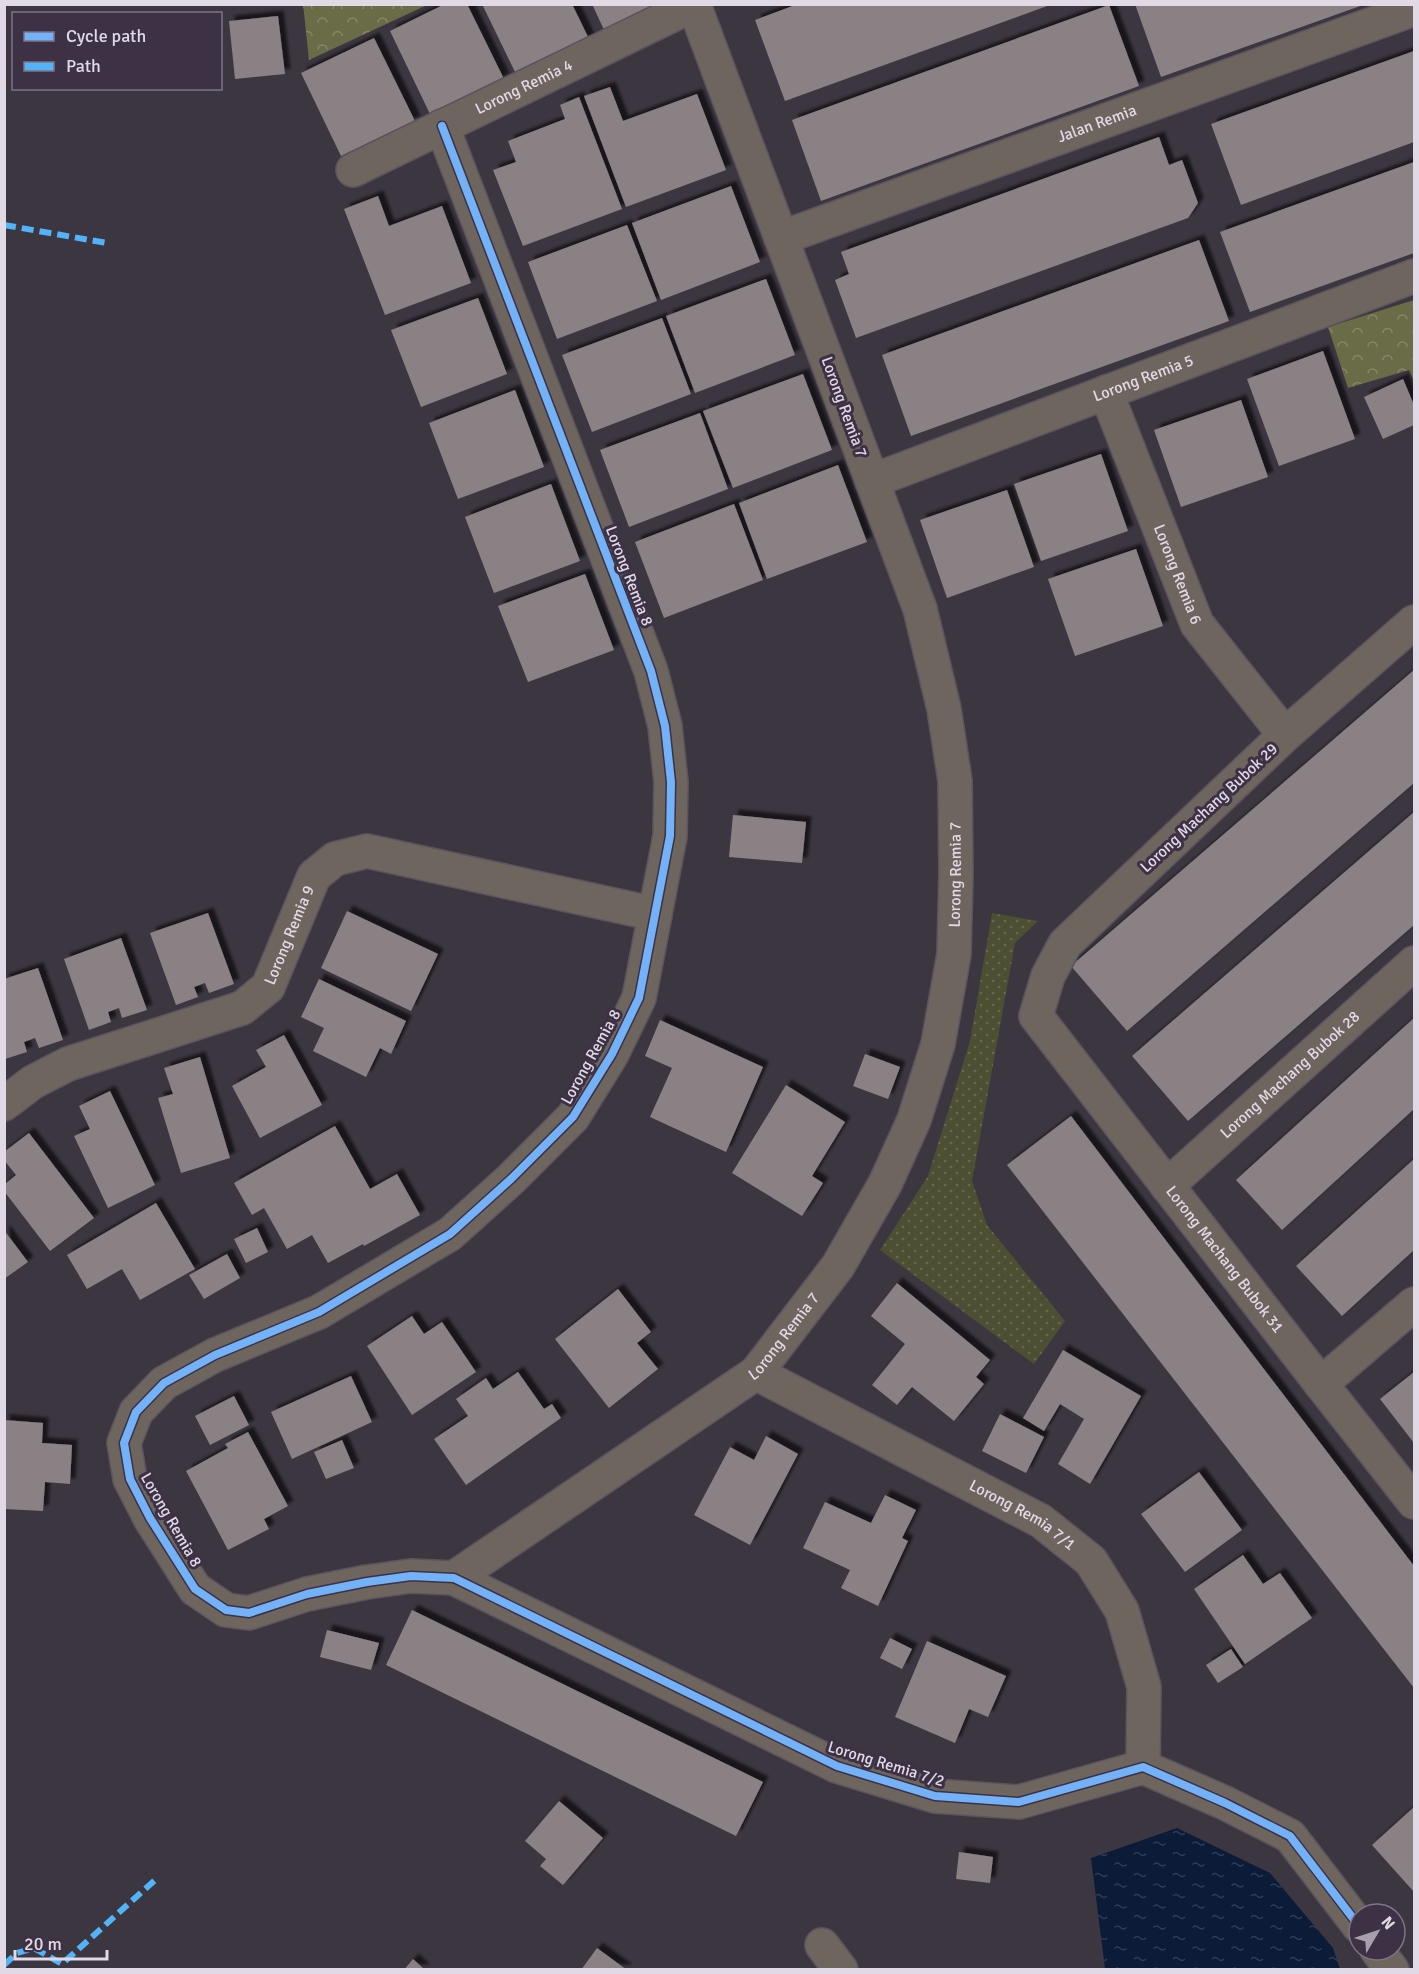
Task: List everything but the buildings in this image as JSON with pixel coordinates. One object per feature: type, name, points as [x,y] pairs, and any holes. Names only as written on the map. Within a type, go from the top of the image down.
[{"type":"street","name":"Lorong Remia 4","points":[[353,170],[694,5]]},
{"type":"street","name":"Lorong Remia 7","points":[[454,1578],[756,1373],[838,1266],[885,1184],[914,1120],[938,1044],[954,954],[955,781],[944,709],[920,609],[694,5]]},
{"type":"street","name":"Jalan Remia","points":[[781,238],[1414,9]]},
{"type":"street","name":"Lorong Remia 8","points":[[442,126],[651,671],[665,726],[671,782],[670,836],[639,998],[612,1054],[573,1117],[511,1179],[450,1234],[319,1312],[215,1355],[164,1383],[136,1412],[124,1443],[129,1479],[150,1518],[195,1589],[226,1610],[249,1613],[307,1593],[389,1579],[411,1576],[454,1578]]},
{"type":"street","name":"Lorong Remia 5","points":[[872,481],[1414,276]]},
{"type":"street","name":"Lorong Remia 6","points":[[1106,392],[1197,624],[1286,735]]},
{"type":"street","name":"Lorong Machang Bubok 29","points":[[1036,1016],[1048,976],[1065,944],[1286,735],[1414,622]]},
{"type":"street","name":"Lorong Remia 9","points":[[4,1104],[33,1082],[68,1064],[242,1008],[268,987],[314,876],[335,859],[367,851],[655,914]]},
{"type":"street","name":"Lorong Machang Bubok 28","points":[[1167,1186],[1414,963]]},
{"type":"street","name":"Lorong Machang Bubok 31","points":[[1036,1016],[1414,1502]]},
{"type":"street","points":[[1321,1384],[1414,1304]]},
{"type":"street","name":"Lorong Remia 7/1","points":[[756,1373],[1041,1521],[1091,1561],[1122,1611],[1144,1687],[1143,1767]]},
{"type":"street","name":"Lorong Remia 7/2","points":[[454,1578],[837,1766],[935,1796],[1019,1802],[1143,1767]]},
{"type":"street","points":[[1143,1767],[1225,1803],[1290,1836],[1347,1910]]},
{"type":"green space","points":[[303,4],[427,4],[427,5],[309,60]]},
{"type":"green space","points":[[1414,300],[1414,381],[1409,370],[1348,388],[1328,327]]},
{"type":"green space","points":[[992,913],[1038,921],[1015,943],[972,1181],[987,1225],[1065,1321],[1034,1364],[880,1250],[928,1176],[970,1041]]},
{"type":"water","points":[[1177,1828],[1270,1873],[1333,1948],[1340,1969],[1105,1969],[1091,1858]]},
{"type":"marked path","points":[[4,225],[107,243]]},
{"type":"marked path","points":[[4,1965],[17,1953],[34,1948],[62,1964],[155,1880]]},
{"type":"cycle path","points":[[442,126],[651,671],[665,726],[671,782],[670,836],[639,998],[612,1054],[573,1117],[511,1179],[450,1234],[319,1312],[215,1355],[164,1383],[136,1412],[124,1443],[130,1479],[150,1518],[195,1589],[226,1610],[249,1613],[307,1594],[367,1582],[411,1576],[454,1578],[837,1766],[935,1796],[1019,1802],[1143,1767],[1225,1803],[1290,1836],[1347,1910]]}]
